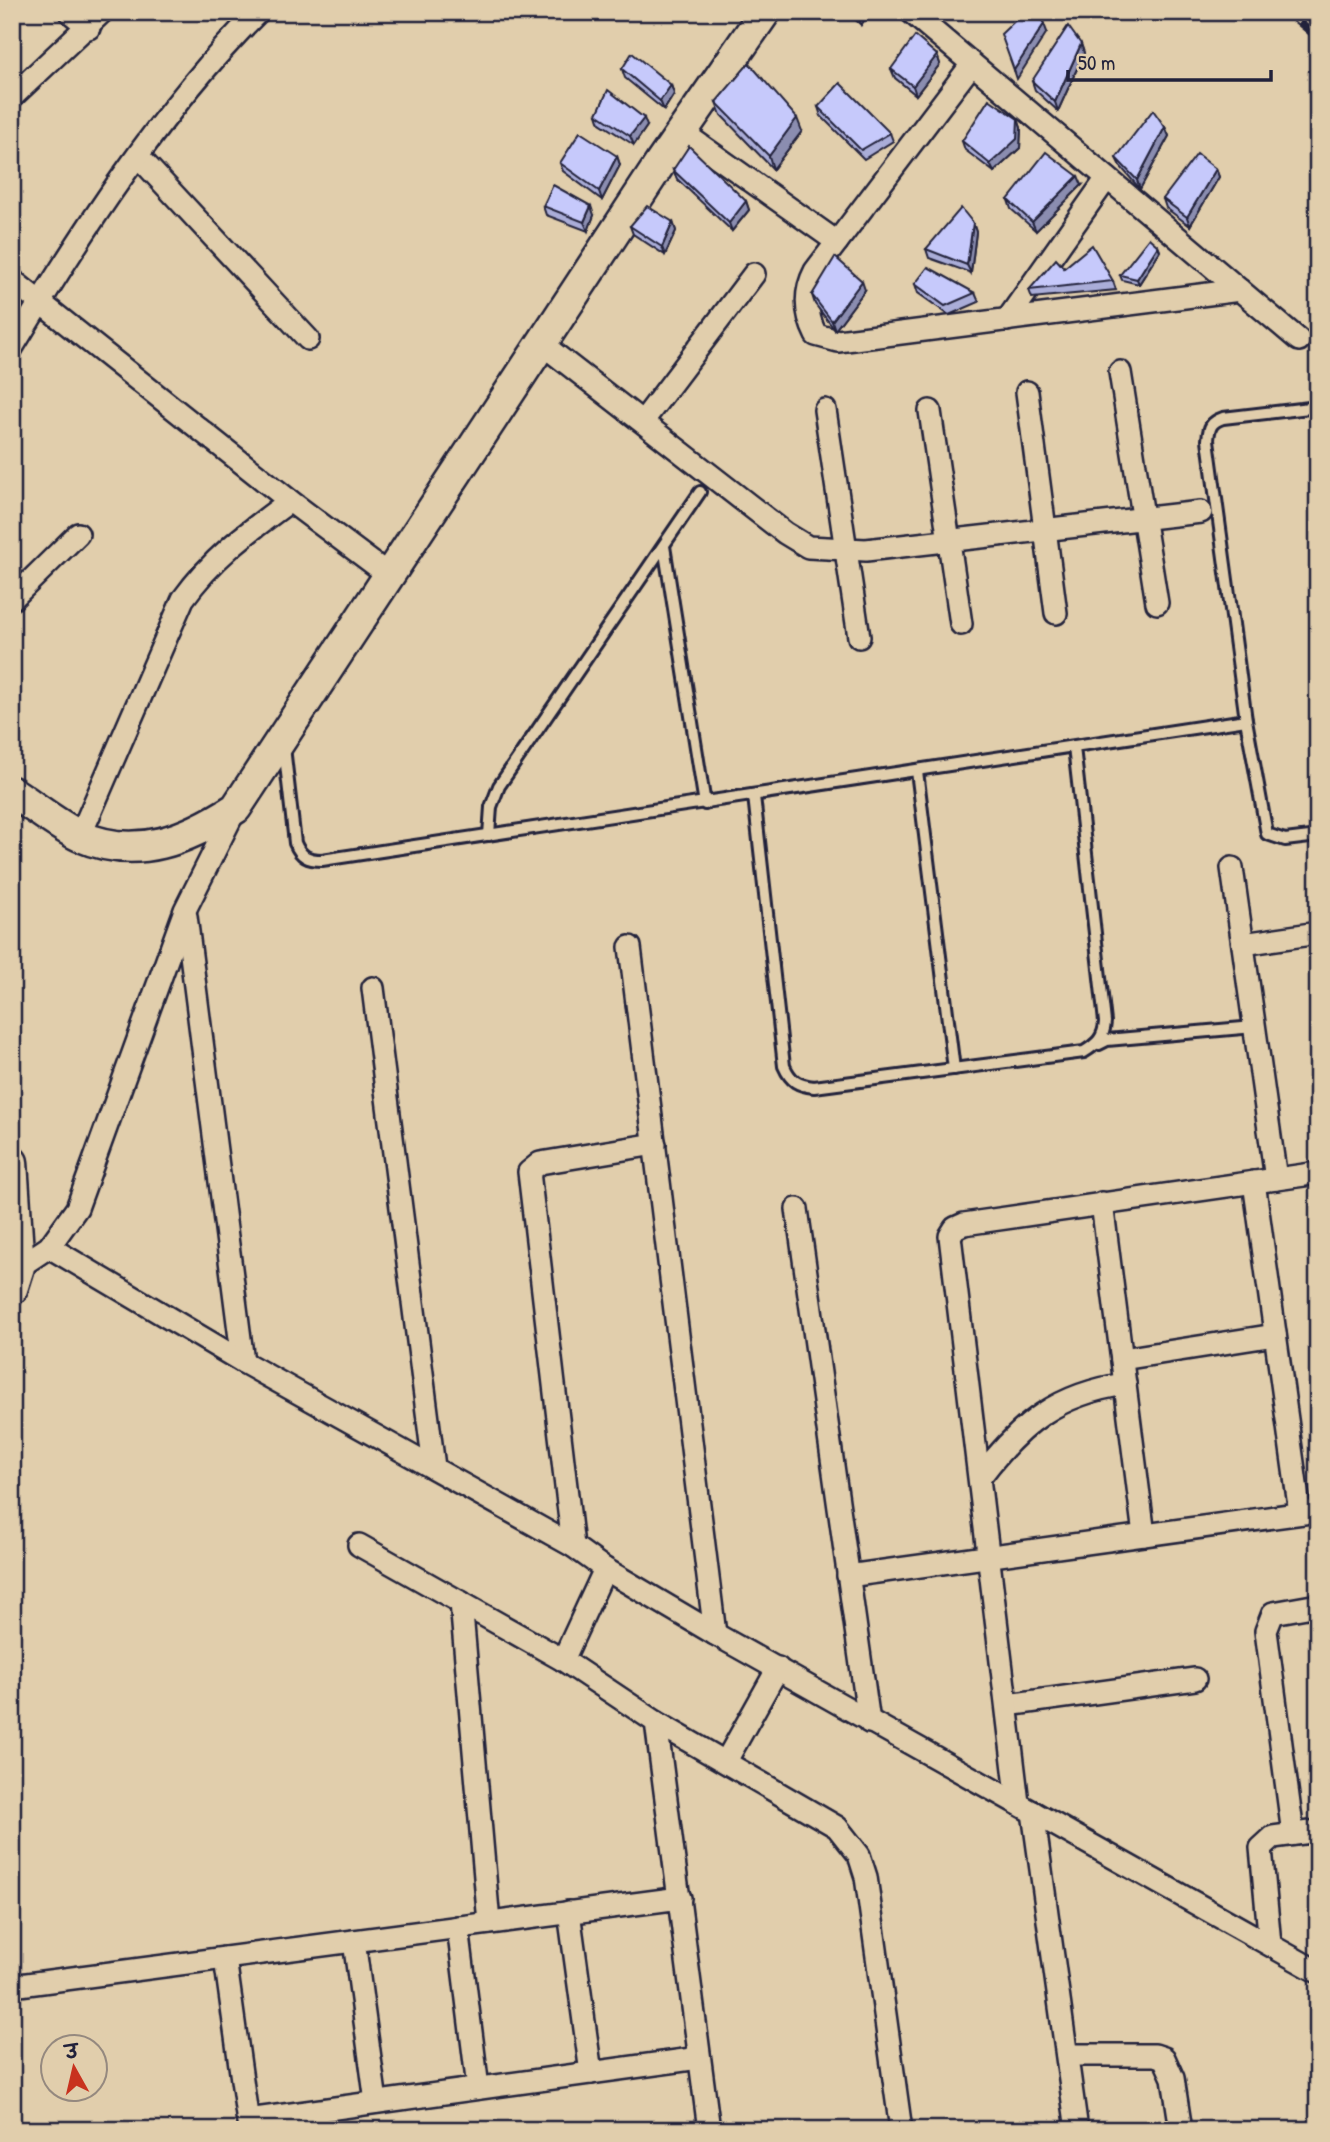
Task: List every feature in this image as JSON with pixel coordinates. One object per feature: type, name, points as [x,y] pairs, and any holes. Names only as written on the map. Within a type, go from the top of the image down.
[{"type":"street","points":[[12,96],[95,20],[70,12]]},
{"type":"street","points":[[12,348],[40,301],[139,156],[221,49],[258,12]]},
{"type":"street","points":[[16,1278],[49,1247],[77,1208],[185,910],[236,808],[682,132],[765,12]]},
{"type":"street","points":[[911,12],[1299,340]]},
{"type":"street","points":[[972,64],[809,283],[806,302],[809,322],[816,335],[838,341],[1240,290]]},
{"type":"street","points":[[682,132],[837,242]]},
{"type":"street","points":[[139,156],[309,339]]},
{"type":"street","points":[[1007,320],[1107,178]]},
{"type":"street","points":[[643,421],[754,274]]},
{"type":"street","points":[[12,280],[290,501],[390,576]]},
{"type":"street","points":[[542,344],[785,533],[808,547],[846,551],[1201,512]]},
{"type":"street","points":[[1120,372],[1157,603]]},
{"type":"street","points":[[1027,392],[1056,613]]},
{"type":"street","points":[[825,410],[859,637]]},
{"type":"street","points":[[930,411],[961,624]]},
{"type":"street","points":[[80,836],[183,599],[203,570],[222,551],[290,501]]},
{"type":"street","points":[[12,599],[78,534]]},
{"type":"street","points":[[12,792],[80,836],[128,848],[156,847],[201,830],[236,808]]},
{"type":"street","points":[[1232,868],[1276,1179]]},
{"type":"street","points":[[185,910],[243,1362]]},
{"type":"street","points":[[1243,944],[1318,933]]},
{"type":"street","points":[[630,947],[715,1634]]},
{"type":"street","points":[[373,988],[434,1466]]},
{"type":"street","points":[[573,1546],[529,1172],[540,1163],[655,1144]]},
{"type":"street","points":[[12,1162],[16,1278]]},
{"type":"street","points":[[1077,2130],[1067,2055],[1007,1705],[950,1236],[955,1228],[964,1224],[1318,1173]]},
{"type":"street","points":[[848,1576],[1309,1512],[1275,1335],[1254,1182]]},
{"type":"street","points":[[1102,1203],[1144,1535]]},
{"type":"street","points":[[797,1209],[869,1722]]},
{"type":"street","points":[[49,1247],[243,1362],[434,1466],[573,1546],[605,1569],[869,1722],[1318,1972]]},
{"type":"street","points":[[1122,1359],[1275,1335]]},
{"type":"street","points":[[981,1476],[1006,1443],[1032,1419],[1069,1398],[1096,1389],[1125,1384]]},
{"type":"street","points":[[359,1545],[563,1660],[656,1722],[838,1827],[859,1855],[866,1877],[901,2130]]},
{"type":"street","points":[[563,1660],[605,1569]]},
{"type":"street","points":[[461,1602],[489,1923]]},
{"type":"street","points":[[1293,1834],[1266,1631],[1273,1613],[1318,1605]]},
{"type":"street","points":[[726,1761],[778,1668]]},
{"type":"street","points":[[1007,1705],[1195,1679]]},
{"type":"street","points":[[656,1722],[709,2130]]},
{"type":"street","points":[[1270,1944],[1261,1847],[1273,1837],[1318,1830]]},
{"type":"street","points":[[12,1986],[680,1898]]},
{"type":"street","points":[[569,1912],[591,2073]]},
{"type":"street","points":[[458,1927],[478,2088]]},
{"type":"street","points":[[354,1941],[376,2102]]},
{"type":"street","points":[[225,1958],[248,2125],[376,2102],[699,2058]]},
{"type":"street","points":[[1067,2055],[1155,2055],[1164,2058],[1173,2078],[1181,2130]]},
{"type":"lane","points":[[1318,407],[1223,418],[1214,421],[1209,427],[1208,440],[1246,720],[1268,834],[1286,840],[1318,836]]},
{"type":"lane","points":[[489,835],[491,807],[499,786],[700,492]]},
{"type":"lane","points":[[664,546],[705,804]]},
{"type":"lane","points":[[283,737],[295,843],[299,853],[309,860],[705,804],[1246,720]]},
{"type":"lane","points":[[1074,747],[1105,1022],[1104,1034],[1096,1045]]},
{"type":"lane","points":[[917,771],[954,1069]]},
{"type":"lane","points":[[754,796],[784,1066],[790,1079],[800,1085],[814,1087],[1084,1052],[1107,1040],[1255,1027]]},
{"type":"building","points":[[1024,12],[1038,12],[1044,24],[1014,70],[1001,34]]},
{"type":"building","points":[[1068,26],[1081,44],[1055,102],[1032,81]]},
{"type":"building","points":[[915,36],[937,55],[913,86],[891,69]]},
{"type":"building","points":[[632,53],[671,85],[660,101],[622,69]]},
{"type":"building","points":[[749,63],[797,118],[769,156],[716,102]]},
{"type":"building","points":[[840,83],[890,133],[861,150],[818,107]]},
{"type":"building","points":[[608,90],[644,118],[630,136],[597,114]]},
{"type":"building","points":[[989,99],[1018,119],[1017,139],[990,164],[962,141]]},
{"type":"building","points":[[1153,110],[1165,127],[1137,180],[1116,158]]},
{"type":"building","points":[[580,132],[617,156],[599,191],[560,163]]},
{"type":"building","points":[[689,146],[746,201],[729,223],[673,170]]},
{"type":"building","points":[[1046,152],[1078,176],[1032,222],[1008,200]]},
{"type":"building","points":[[1197,154],[1216,169],[1187,217],[1163,199]]},
{"type":"building","points":[[553,185],[591,206],[584,222],[543,206]]},
{"type":"building","points":[[647,206],[673,222],[662,247],[630,226]]},
{"type":"building","points":[[961,208],[973,223],[967,265],[926,249]]},
{"type":"building","points":[[1149,238],[1158,246],[1137,279],[1120,275]]},
{"type":"building","points":[[1092,245],[1113,281],[1029,290],[1056,259],[1064,268]]},
{"type":"building","points":[[835,257],[862,281],[832,321],[812,295]]},
{"type":"building","points":[[928,267],[975,293],[945,306],[915,284]]},
{"type":"railway","points":[[1287,12],[1318,38]]}]
